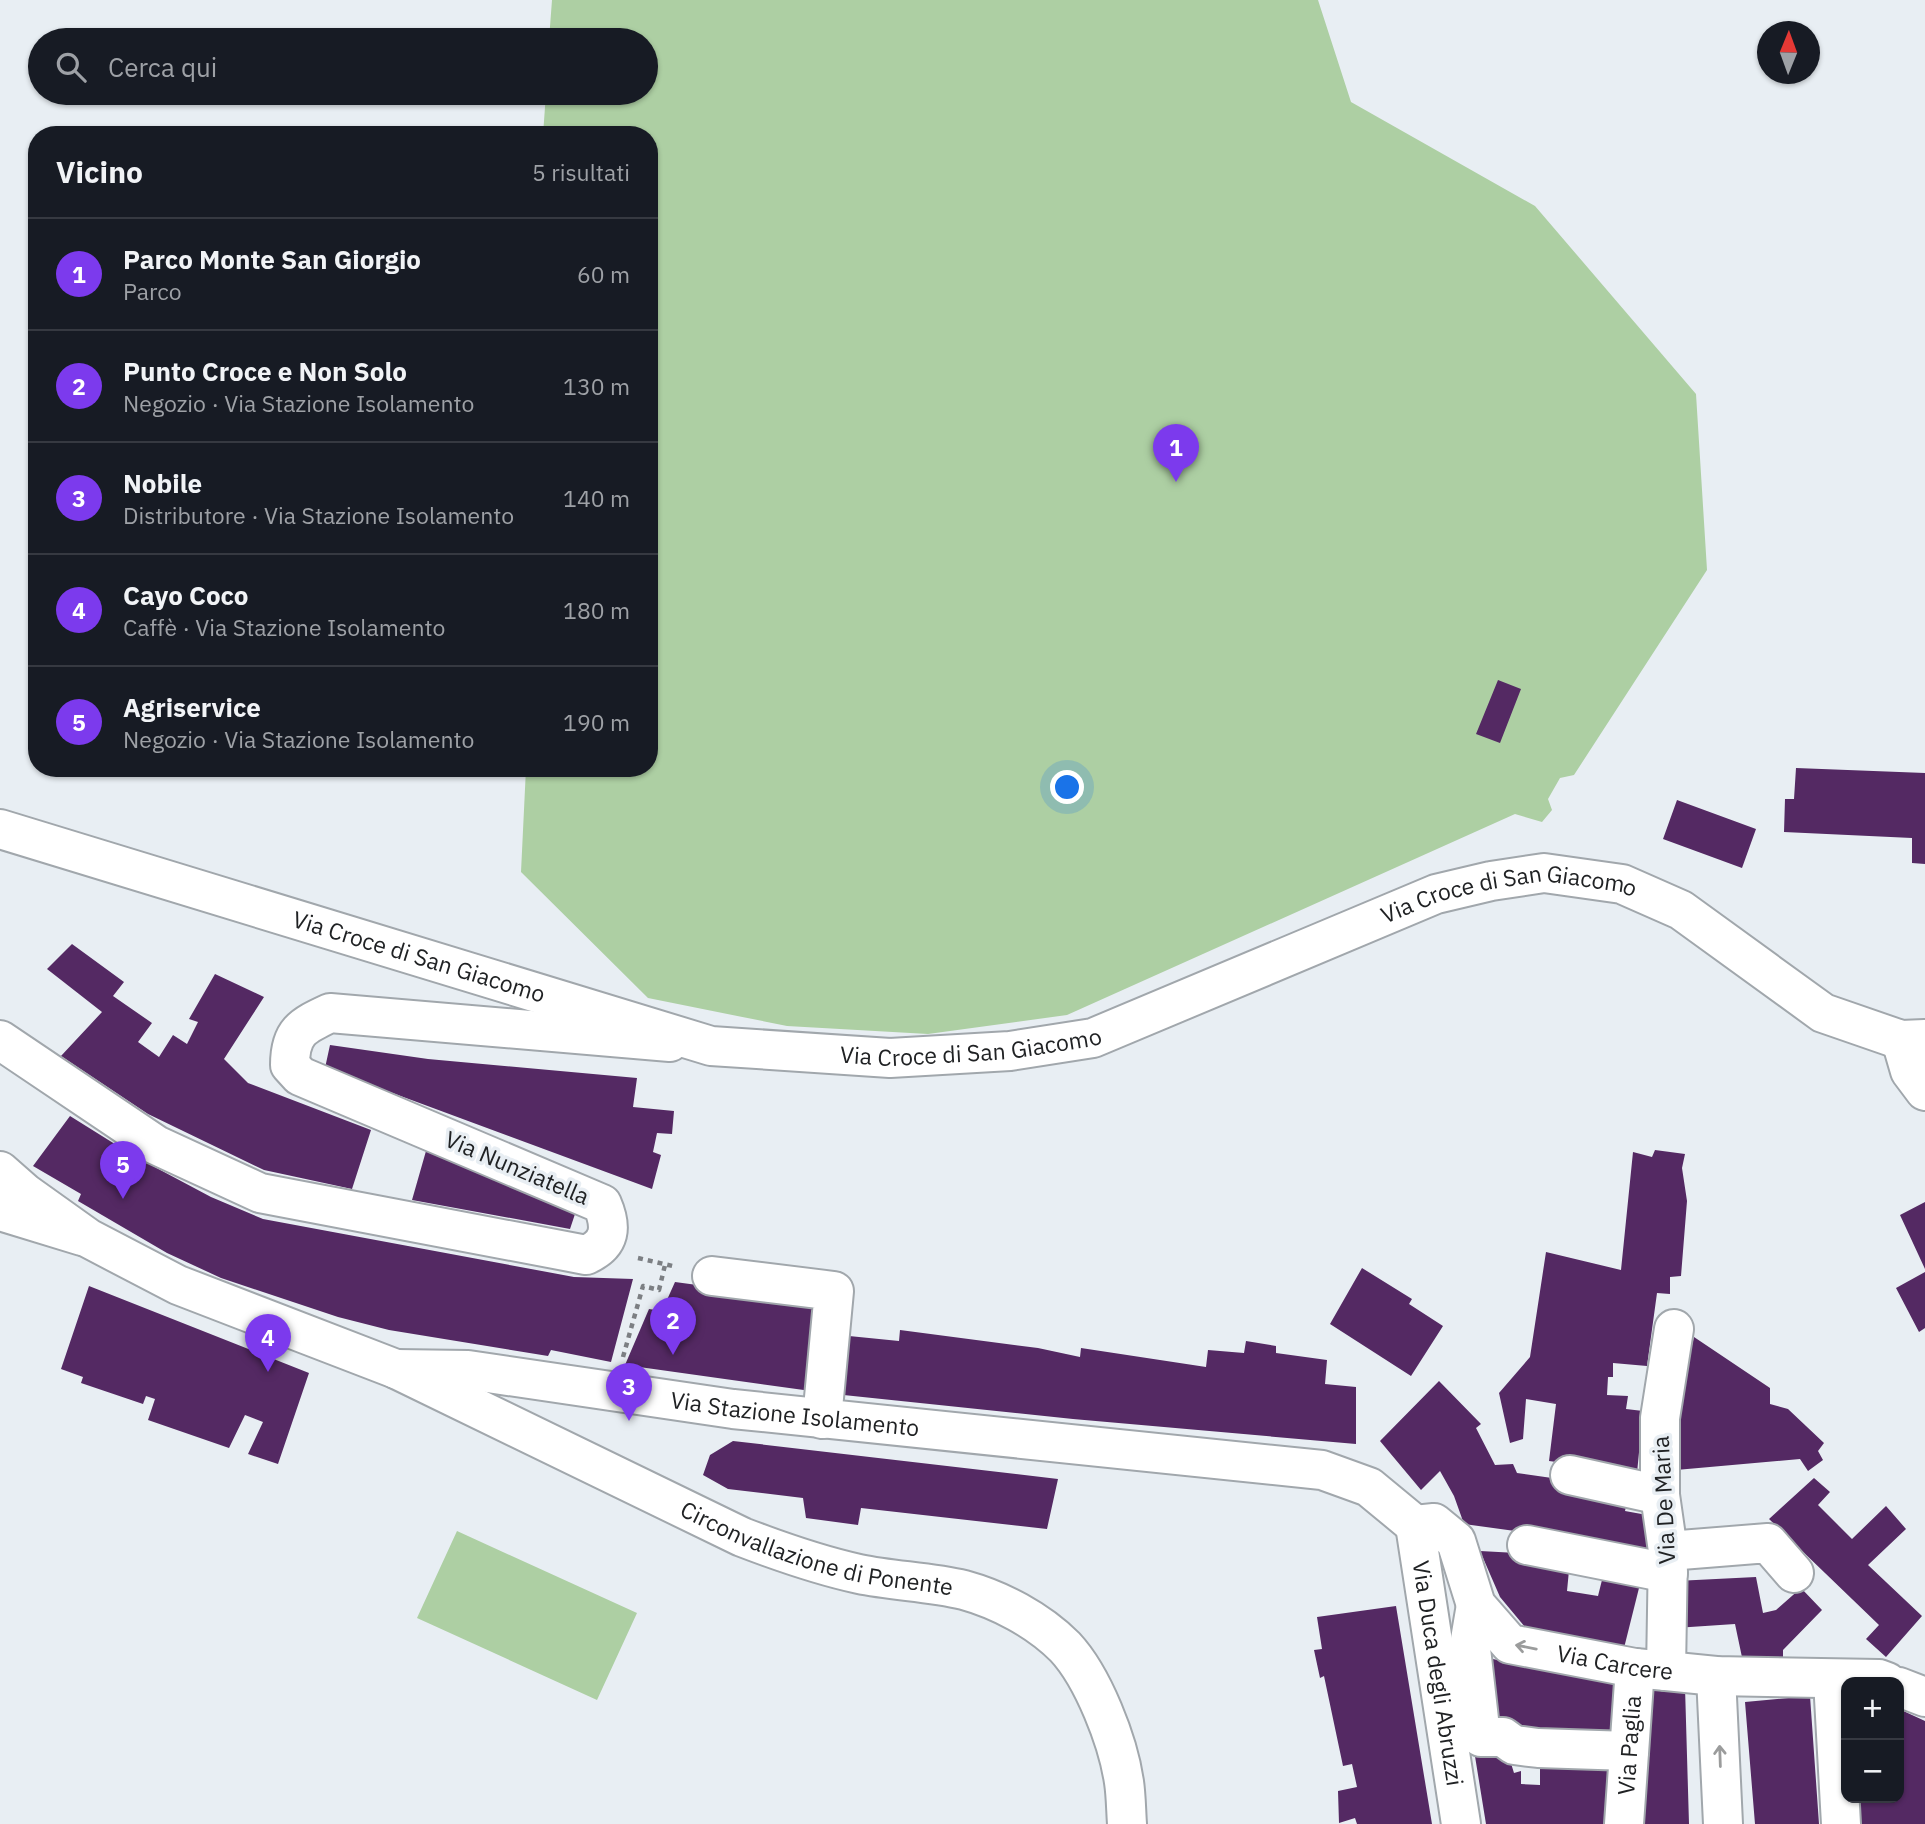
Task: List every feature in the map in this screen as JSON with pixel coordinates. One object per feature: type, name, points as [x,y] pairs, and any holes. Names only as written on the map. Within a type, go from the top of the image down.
[{"type":"street","name":"Via Croce di San Giacomo","points":[[0,829],[711,1045],[890,1058],[1010,1051],[1093,1038],[1436,894],[1491,881],[1544,873],[1622,884],[1681,911],[1823,1013],[1913,1040]]},
{"type":"street","name":"Via Nunziatella","points":[[600,1249],[606,1237],[609,1220],[602,1204],[300,1076],[290,1065],[290,1045],[306,1024],[330,1013],[711,1045]]},
{"type":"street","points":[[0,1040],[156,1145],[260,1193],[586,1255],[600,1249]]},
{"type":"street","points":[[1913,1040],[1910,1071],[1925,1091]]},
{"type":"street","name":"Via Stazione Isolamento","points":[[0,1171],[25,1193],[88,1238],[178,1285],[396,1369],[468,1370],[733,1409],[1322,1470],[1369,1486],[1415,1525]]},
{"type":"street","points":[[0,1211],[88,1238]]},
{"type":"street","points":[[712,1276],[834,1291],[822,1419]]},
{"type":"street","name":"Via De Maria","points":[[1651,1670],[1668,1562],[1660,1495],[1660,1418],[1674,1329]]},
{"type":"street","name":"Circonvallazione di Ponente","points":[[396,1369],[742,1537],[802,1560],[837,1569],[964,1591],[1013,1609],[1038,1624],[1066,1648],[1092,1687],[1110,1725],[1124,1781],[1127,1824]]},
{"type":"street","points":[[1570,1475],[1660,1495]]},
{"type":"street","name":"Via Carcere","points":[[1415,1525],[1434,1523],[1456,1541],[1476,1605],[1510,1644],[1651,1670],[1716,1676],[1841,1680]]},
{"type":"street","name":"Via Duca degli Abruzzi","points":[[1415,1525],[1461,1824]]},
{"type":"street","points":[[1527,1545],[1668,1562],[1768,1543],[1794,1573]]},
{"type":"street","points":[[1476,1605],[1469,1640],[1481,1737],[1503,1737],[1514,1745],[1538,1748],[1629,1751]]},
{"type":"street","name":"Via Paglia","points":[[1624,1824],[1629,1751],[1651,1670]]},
{"type":"street","points":[[1716,1676],[1723,1824]]},
{"type":"street","points":[[1833,1680],[1841,1824]]},
{"type":"street","points":[[1904,1689],[1925,1696]]},
{"type":"path","points":[[600,1249],[712,1276]]},
{"type":"path","points":[[613,1392],[643,1286],[659,1290],[665,1265]]},
{"type":"green space","points":[[552,0],[1318,0],[1351,102],[1535,206],[1696,394],[1707,570],[1574,775],[1560,778],[1548,799],[1552,810],[1542,822],[1515,814],[1067,1015],[928,1034],[787,1026],[648,998],[521,872],[526,777],[658,777],[658,126],[544,126],[545,105],[658,105],[658,28],[550,28]]},
{"type":"green space","points":[[457,1531],[637,1613],[597,1700],[417,1618]]},
{"type":"building","points":[[1498,680],[1521,689],[1500,743],[1476,734]]},
{"type":"building","points":[[1796,768],[1925,773],[1925,864],[1912,863],[1912,838],[1784,832],[1785,799],[1794,799]]},
{"type":"building","points":[[1677,800],[1756,829],[1742,868],[1663,839]]},
{"type":"building","points":[[72,944],[124,982],[113,996],[152,1023],[138,1042],[159,1057],[173,1035],[187,1044],[198,1022],[189,1019],[215,974],[264,997],[224,1059],[248,1083],[371,1130],[352,1189],[264,1170],[148,1114],[61,1056],[102,1012],[47,969]]},
{"type":"building","points":[[330,1045],[428,1059],[637,1078],[633,1107],[674,1111],[672,1134],[657,1133],[653,1152],[661,1155],[652,1189],[325,1068]]},
{"type":"building","points":[[70,1116],[134,1156],[211,1197],[263,1219],[574,1277],[633,1279],[611,1362],[551,1350],[548,1356],[389,1330],[338,1317],[221,1278],[167,1253],[78,1201],[81,1194],[33,1166]]},
{"type":"building","points":[[1655,1150],[1685,1154],[1682,1168],[1687,1201],[1681,1276],[1670,1277],[1670,1294],[1657,1293],[1647,1366],[1613,1363],[1613,1377],[1608,1377],[1607,1395],[1628,1396],[1626,1409],[1643,1411],[1637,1473],[1549,1461],[1556,1404],[1526,1399],[1523,1439],[1510,1443],[1499,1393],[1530,1357],[1546,1252],[1621,1270],[1633,1152],[1652,1157]]},
{"type":"building","points":[[426,1151],[577,1208],[570,1229],[412,1200]]},
{"type":"building","points":[[1925,1202],[1925,1269],[1900,1215]]},
{"type":"building","points":[[1362,1268],[1412,1299],[1409,1304],[1443,1326],[1411,1376],[1330,1324]]},
{"type":"building","points":[[1925,1272],[1925,1328],[1919,1332],[1896,1288]]},
{"type":"building","points":[[675,1282],[823,1302],[811,1391],[625,1365],[649,1309],[662,1311]]},
{"type":"building","points":[[89,1286],[309,1373],[278,1464],[248,1454],[263,1422],[245,1415],[229,1448],[148,1420],[155,1399],[146,1396],[143,1404],[81,1383],[83,1377],[61,1369]]},
{"type":"building","points":[[900,1330],[1038,1348],[1080,1357],[1081,1348],[1206,1367],[1208,1350],[1244,1353],[1246,1341],[1276,1346],[1276,1353],[1327,1360],[1325,1384],[1356,1387],[1356,1444],[834,1394],[839,1335],[899,1341]]},
{"type":"building","points":[[1694,1337],[1770,1388],[1770,1404],[1788,1409],[1824,1443],[1818,1451],[1823,1460],[1808,1471],[1800,1459],[1676,1470],[1674,1419]]},
{"type":"building","points":[[1439,1381],[1481,1424],[1476,1428],[1495,1465],[1513,1464],[1517,1473],[1559,1479],[1627,1502],[1625,1511],[1647,1515],[1659,1562],[1544,1535],[1464,1524],[1454,1496],[1440,1471],[1421,1490],[1380,1441]]},
{"type":"building","points":[[733,1441],[1058,1479],[1047,1529],[861,1508],[858,1525],[806,1518],[803,1498],[728,1489],[703,1475],[710,1455]]},
{"type":"building","points":[[1814,1478],[1830,1492],[1818,1505],[1852,1539],[1886,1506],[1906,1529],[1868,1565],[1922,1616],[1886,1657],[1866,1639],[1879,1625],[1769,1519]]},
{"type":"building","points":[[1480,1551],[1533,1554],[1570,1560],[1567,1591],[1598,1596],[1604,1572],[1641,1580],[1624,1648],[1554,1636],[1525,1627],[1500,1597]]},
{"type":"building","points":[[1756,1577],[1763,1613],[1776,1610],[1801,1588],[1822,1610],[1783,1650],[1783,1663],[1743,1662],[1735,1624],[1675,1628],[1676,1581]]},
{"type":"building","points":[[1396,1606],[1432,1824],[1357,1824],[1355,1818],[1339,1823],[1338,1791],[1357,1787],[1352,1764],[1343,1766],[1324,1676],[1320,1678],[1314,1650],[1322,1649],[1317,1617]]},
{"type":"building","points":[[1488,1658],[1625,1686],[1622,1740],[1493,1731]]},
{"type":"building","points":[[1641,1684],[1685,1687],[1689,1824],[1630,1824]]},
{"type":"building","points":[[1810,1696],[1819,1824],[1755,1824],[1745,1702]]},
{"type":"building","points":[[1904,1711],[1925,1721],[1925,1824],[1858,1824],[1856,1803],[1904,1803]]},
{"type":"building","points":[[1473,1744],[1505,1744],[1514,1773],[1521,1771],[1521,1784],[1540,1785],[1540,1759],[1619,1762],[1618,1824],[1486,1824]]},
{"type":"place","name":"Parco Monte San Giorgio","points":[[1176,482]]},
{"type":"place","name":"Agriservice","points":[[123,1199]]},
{"type":"place","name":"Punto Croce e Non Solo","points":[[673,1355]]},
{"type":"place","name":"Cayo Coco","points":[[268,1372]]},
{"type":"place","name":"Nobile","points":[[629,1421]]}]
